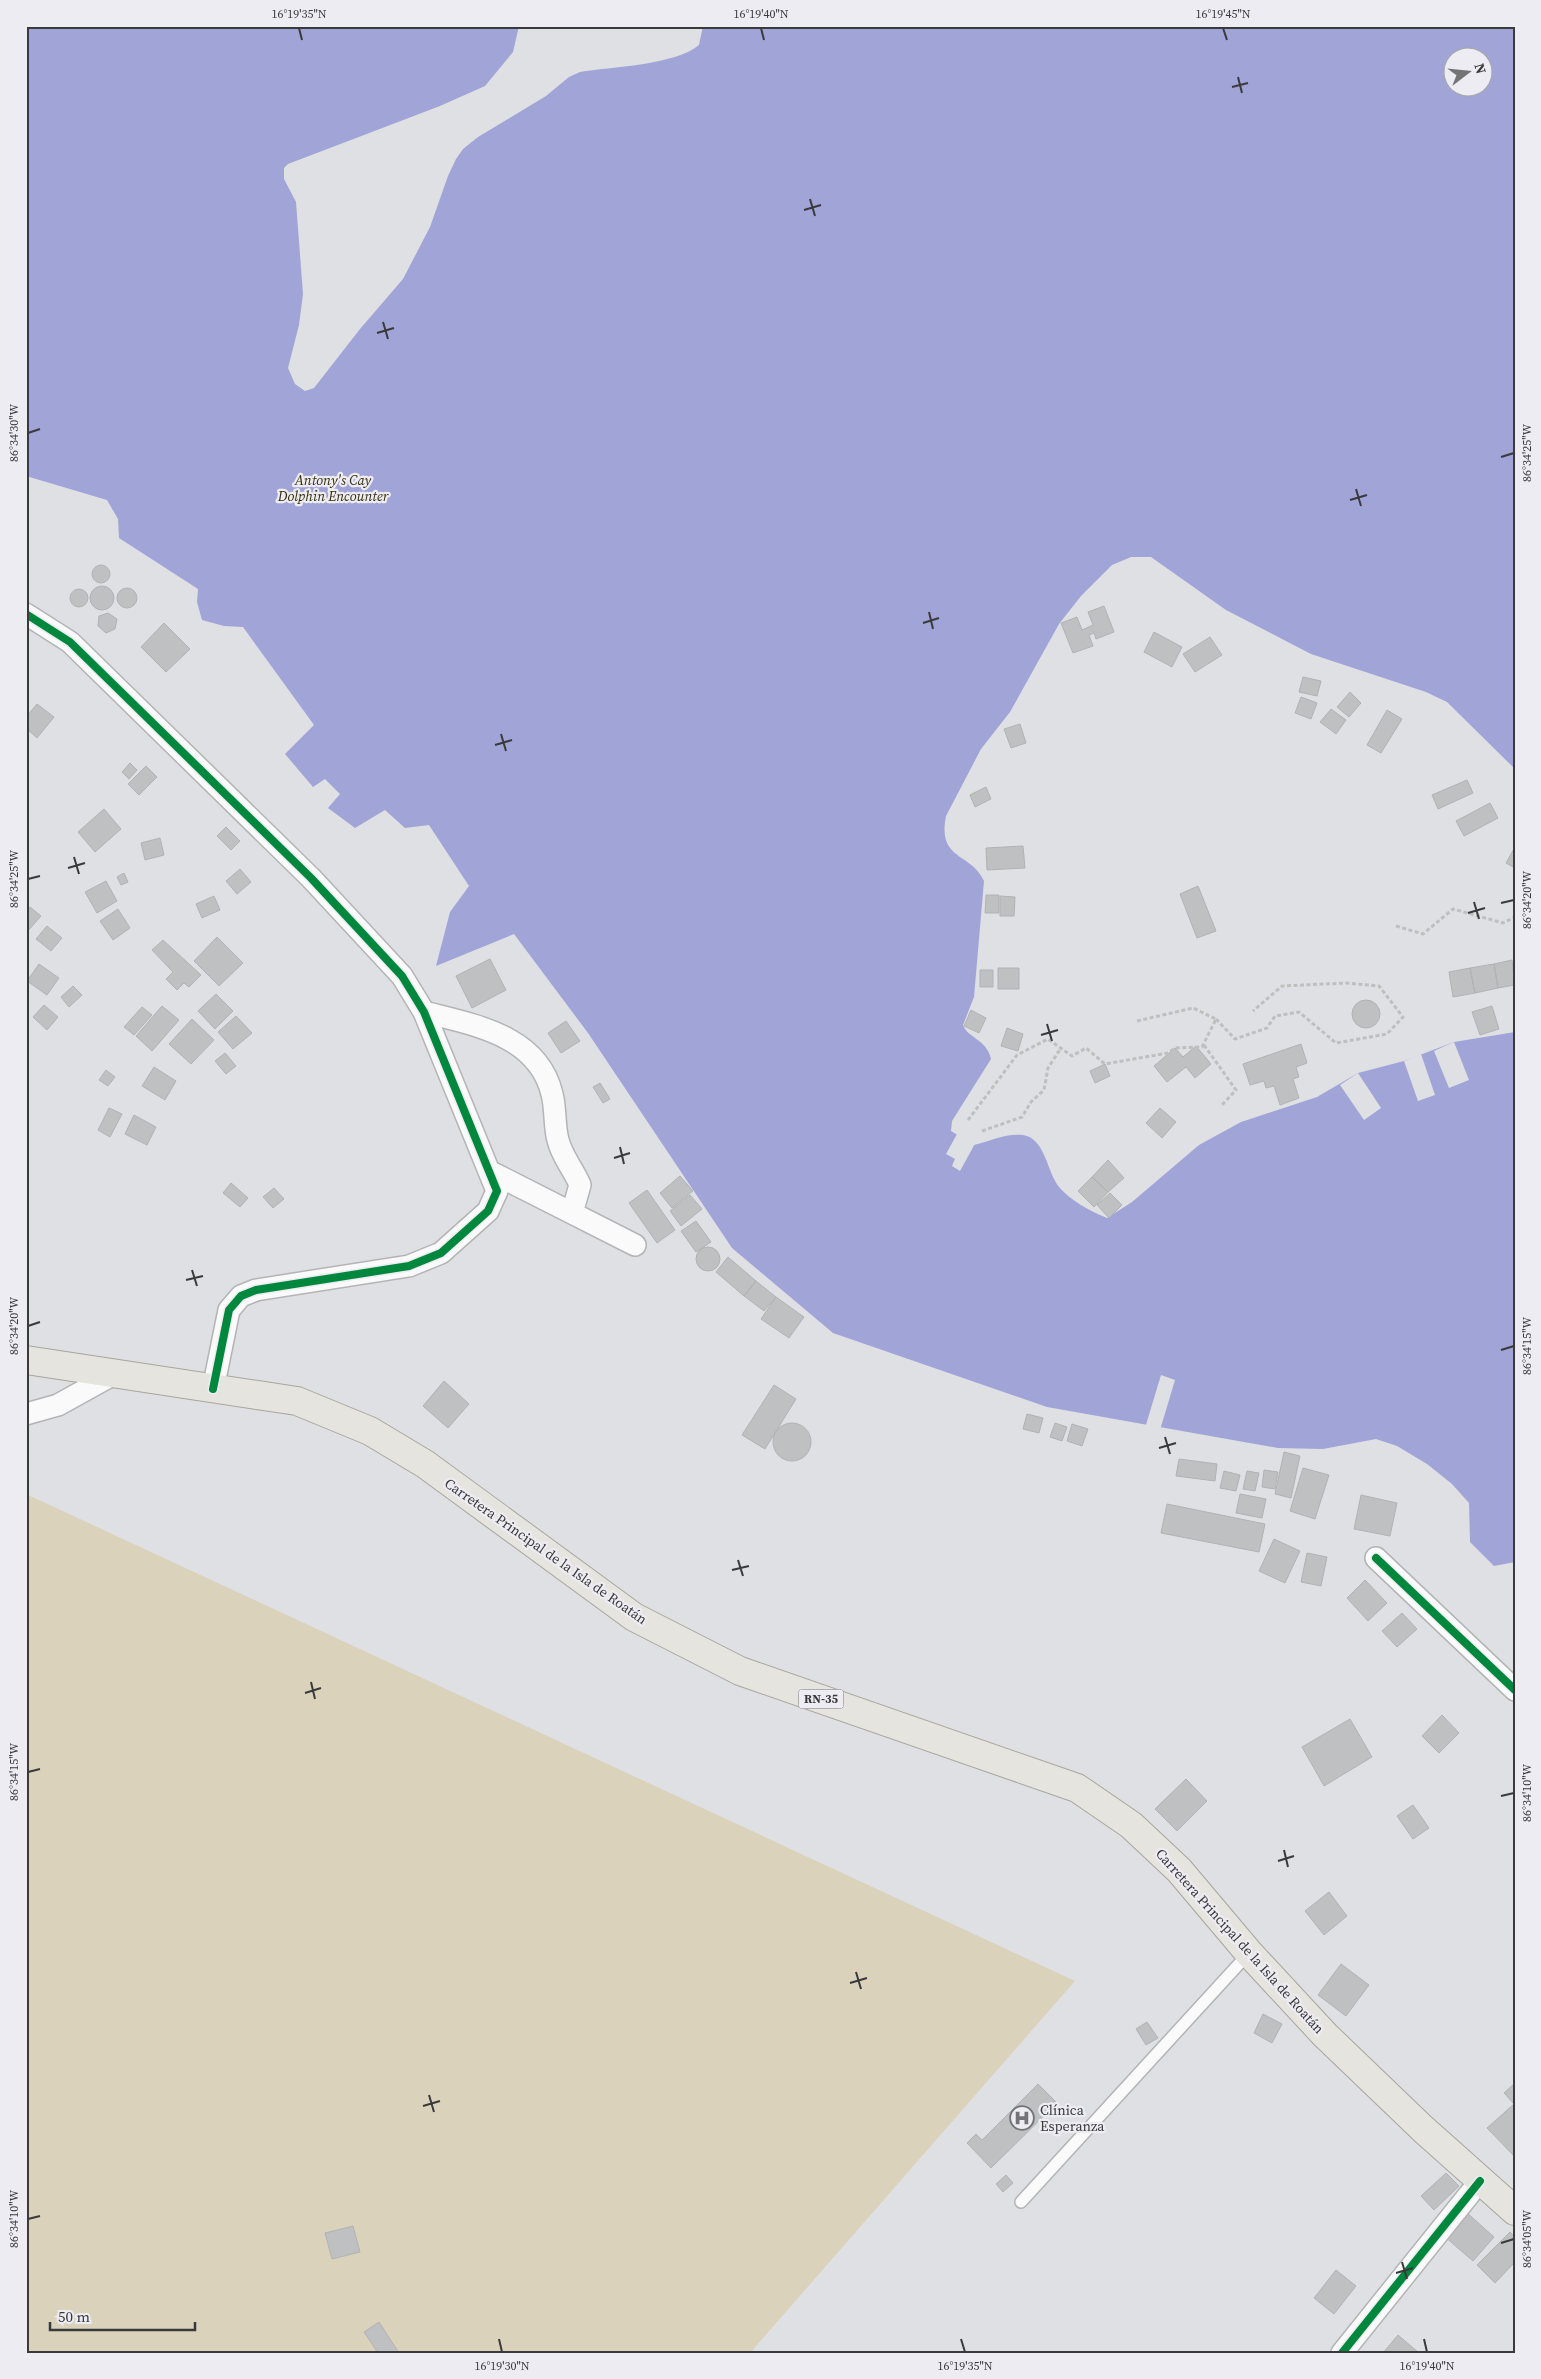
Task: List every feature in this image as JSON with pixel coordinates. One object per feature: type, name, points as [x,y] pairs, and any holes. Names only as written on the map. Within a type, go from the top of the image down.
[{"type":"main road","name":"Carretera Principal de la Isla de Roatán","points":[[26,1360],[297,1401],[370,1431],[425,1464],[634,1617],[740,1671],[1077,1788],[1131,1824],[1172,1863],[1249,1953],[1325,2035],[1480,2181],[1515,2211]]},
{"type":"street","points":[[26,614],[70,642],[311,878],[402,976],[424,1012],[491,1172],[497,1191],[488,1210],[441,1253],[409,1266],[256,1290],[241,1296],[229,1310],[213,1389]]},
{"type":"street","points":[[424,1012],[482,1027],[508,1038],[528,1052],[543,1071],[552,1093],[558,1139],[580,1185],[572,1213]]},
{"type":"street","points":[[491,1172],[635,1245]]},
{"type":"street","points":[[26,1414],[58,1405],[114,1374]]},
{"type":"street","points":[[1376,1558],[1515,1690]]},
{"type":"street","points":[[1342,2353],[1480,2181]]},
{"type":"lane","points":[[1021,2202],[1249,1953]]},
{"type":"path","points":[[1396,926],[1423,934],[1453,909],[1503,923],[1515,917]]},
{"type":"path","points":[[1136,1021],[1193,1008],[1216,1019],[1235,1039],[1267,1028],[1275,1016],[1299,1012],[1336,1043],[1387,1034],[1403,1016],[1379,986],[1346,983],[1282,986],[1254,1011]]},
{"type":"path","points":[[968,1120],[1017,1055],[1048,1039],[1072,1056],[1086,1048],[1105,1064],[1168,1053],[1175,1048],[1202,1047],[1216,1019]]},
{"type":"path","points":[[1203,1045],[1236,1090],[1221,1106]]},
{"type":"path","points":[[982,1131],[1022,1117],[1032,1102],[1044,1090],[1048,1068],[1061,1048]]},
{"type":"shaded area","points":[[26,1494],[1075,1981],[750,2353],[26,2353]]},
{"type":"water","points":[[26,26],[519,26],[513,52],[485,86],[440,106],[288,164],[284,168],[284,179],[296,202],[303,294],[299,325],[288,368],[295,384],[305,391],[314,388],[360,329],[403,279],[430,227],[448,176],[463,149],[478,137],[546,96],[569,77],[580,72],[659,61],[689,52],[699,45],[703,26],[1515,26],[1515,769],[1447,702],[1426,692],[1311,654],[1226,610],[1151,557],[1131,557],[1112,565],[1081,596],[1059,624],[1010,712],[981,749],[946,816],[945,831],[946,841],[951,849],[971,865],[984,881],[974,997],[963,1025],[965,1030],[985,1047],[991,1059],[952,1121],[951,1131],[974,1145],[1011,1135],[1030,1137],[1041,1149],[1059,1187],[1081,1205],[1107,1218],[1132,1202],[1199,1145],[1241,1122],[1317,1097],[1358,1073],[1404,1061],[1454,1042],[1515,1032],[1515,1562],[1494,1566],[1470,1542],[1469,1503],[1452,1484],[1427,1464],[1397,1446],[1376,1439],[1323,1449],[1278,1448],[1047,1407],[833,1333],[732,1248],[588,1033],[514,934],[436,966],[450,912],[469,886],[429,825],[405,828],[385,810],[355,828],[328,808],[340,794],[325,779],[313,787],[285,754],[314,725],[243,627],[224,626],[202,620],[197,602],[198,589],[119,538],[118,519],[107,500],[26,476]]},
{"type":"pier","points":[[1454,1042],[1469,1080],[1449,1088],[1434,1051]]},
{"type":"pier","points":[[1421,1054],[1435,1095],[1418,1101],[1404,1061]]},
{"type":"pier","points":[[1358,1073],[1381,1108],[1364,1120],[1340,1085]]},
{"type":"pier","points":[[957,1134],[976,1142],[960,1171],[952,1166],[955,1159],[946,1154]]},
{"type":"pier","points":[[1161,1375],[1175,1380],[1160,1430],[1145,1428]]},
{"type":"building","points":[[101,565],[107,568],[110,574],[107,580],[101,583],[95,580],[92,574],[95,568]]},
{"type":"building","points":[[102,586],[111,589],[114,598],[111,607],[102,610],[93,607],[90,598],[93,589]]},
{"type":"building","points":[[127,588],[134,591],[137,598],[134,605],[127,608],[120,605],[117,598],[120,591]]},
{"type":"building","points":[[79,589],[85,592],[88,598],[85,604],[79,607],[73,604],[70,598],[73,592]]},
{"type":"building","points":[[1104,606],[1114,632],[1096,639],[1094,633],[1089,635],[1093,646],[1073,653],[1061,623],[1077,617],[1082,630],[1093,625],[1088,612]]},
{"type":"building","points":[[108,613],[117,619],[115,629],[106,633],[98,626],[99,616]]},
{"type":"building","points":[[164,623],[190,649],[166,672],[141,647]]},
{"type":"building","points":[[1154,632],[1182,647],[1172,667],[1144,652]]},
{"type":"building","points":[[1210,637],[1222,655],[1195,672],[1183,654]]},
{"type":"building","points":[[1303,677],[1321,681],[1317,696],[1299,692]]},
{"type":"building","points":[[1350,692],[1361,703],[1349,717],[1337,707]]},
{"type":"building","points":[[1301,697],[1317,703],[1311,719],[1295,713]]},
{"type":"building","points":[[37,704],[54,717],[37,738],[26,728],[26,717]]},
{"type":"building","points":[[1331,709],[1346,720],[1336,734],[1320,722]]},
{"type":"building","points":[[1387,710],[1402,719],[1381,753],[1367,745]]},
{"type":"building","points":[[1020,724],[1026,743],[1011,748],[1004,729]]},
{"type":"building","points":[[130,763],[137,770],[129,779],[122,772]]},
{"type":"building","points":[[146,766],[157,777],[139,795],[128,784]]},
{"type":"building","points":[[1467,780],[1473,793],[1438,809],[1432,795]]},
{"type":"building","points":[[986,787],[991,799],[975,807],[970,795]]},
{"type":"building","points":[[1490,803],[1498,818],[1464,836],[1456,821]]},
{"type":"building","points":[[104,809],[121,829],[95,852],[78,832]]},
{"type":"building","points":[[226,827],[240,841],[231,850],[217,836]]},
{"type":"building","points":[[160,838],[164,855],[145,860],[141,843]]},
{"type":"building","points":[[1023,846],[1025,868],[987,870],[986,848]]},
{"type":"building","points":[[1515,847],[1515,868],[1506,863]]},
{"type":"building","points":[[240,869],[251,882],[237,894],[226,881]]},
{"type":"building","points":[[124,873],[128,882],[121,885],[117,877]]},
{"type":"building","points":[[106,881],[117,901],[97,913],[85,892]]},
{"type":"building","points":[[1198,886],[1216,931],[1197,938],[1180,894]]},
{"type":"building","points":[[986,895],[999,895],[999,913],[985,913]]},
{"type":"building","points":[[214,896],[220,910],[202,918],[196,904]]},
{"type":"building","points":[[1000,896],[1015,897],[1014,916],[1000,916]]},
{"type":"building","points":[[30,907],[41,916],[26,933],[26,912]]},
{"type":"building","points":[[118,909],[130,928],[113,940],[100,921]]},
{"type":"building","points":[[47,926],[62,938],[51,951],[36,939]]},
{"type":"building","points":[[217,937],[243,963],[219,986],[194,961]]},
{"type":"building","points":[[163,940],[201,975],[189,987],[184,983],[177,990],[166,979],[173,972],[152,950]]},
{"type":"building","points":[[490,959],[506,990],[472,1008],[456,976]]},
{"type":"building","points":[[1512,960],[1515,985],[1498,988],[1494,964]]},
{"type":"building","points":[[39,964],[59,978],[47,995],[27,981]]},
{"type":"building","points":[[1494,964],[1498,988],[1475,993],[1470,968]]},
{"type":"building","points":[[998,968],[1019,968],[1019,989],[998,989]]},
{"type":"building","points":[[1470,968],[1475,993],[1453,997],[1449,972]]},
{"type":"building","points":[[980,970],[993,970],[993,987],[980,987]]},
{"type":"building","points":[[73,986],[82,995],[69,1007],[61,997]]},
{"type":"building","points":[[216,994],[233,1011],[215,1029],[198,1011]]},
{"type":"building","points":[[1366,1000],[1376,1004],[1380,1014],[1376,1024],[1366,1028],[1356,1024],[1352,1014],[1356,1004]]},
{"type":"building","points":[[44,1005],[58,1017],[47,1030],[33,1017]]},
{"type":"building","points":[[162,1006],[179,1020],[152,1051],[136,1036]]},
{"type":"building","points":[[1492,1006],[1499,1029],[1480,1035],[1472,1012]]},
{"type":"building","points":[[142,1007],[152,1015],[134,1035],[124,1027]]},
{"type":"building","points":[[971,1010],[986,1018],[979,1033],[964,1026]]},
{"type":"building","points":[[236,1016],[252,1033],[233,1049],[218,1032]]},
{"type":"building","points":[[192,1019],[214,1040],[191,1064],[169,1044]]},
{"type":"building","points":[[566,1021],[580,1041],[561,1053],[548,1033]]},
{"type":"building","points":[[1007,1028],[1023,1034],[1018,1051],[1001,1046]]},
{"type":"building","points":[[1301,1044],[1307,1063],[1296,1067],[1299,1077],[1293,1079],[1299,1098],[1280,1105],[1274,1086],[1266,1088],[1264,1081],[1250,1085],[1243,1064]]},
{"type":"building","points":[[1196,1046],[1211,1064],[1195,1078],[1186,1067],[1167,1082],[1154,1066],[1175,1048],[1183,1057]]},
{"type":"building","points":[[225,1053],[236,1066],[226,1074],[215,1061]]},
{"type":"building","points":[[1105,1064],[1110,1076],[1095,1083],[1090,1071]]},
{"type":"building","points":[[154,1067],[176,1081],[165,1100],[142,1086]]},
{"type":"building","points":[[106,1070],[115,1077],[108,1086],[99,1080]]},
{"type":"building","points":[[600,1083],[610,1099],[603,1103],[593,1087]]},
{"type":"building","points":[[109,1108],[122,1114],[110,1137],[98,1130]]},
{"type":"building","points":[[1160,1108],[1176,1122],[1162,1138],[1146,1123]]},
{"type":"building","points":[[134,1115],[156,1127],[147,1145],[125,1134]]},
{"type":"building","points":[[1108,1160],[1124,1178],[1108,1192],[1092,1177]]},
{"type":"building","points":[[680,1176],[693,1191],[672,1208],[660,1193]]},
{"type":"building","points":[[1092,1177],[1108,1192],[1094,1207],[1078,1191]]},
{"type":"building","points":[[231,1183],[248,1198],[240,1207],[223,1193]]},
{"type":"building","points":[[274,1188],[284,1199],[273,1208],[263,1197]]},
{"type":"building","points":[[647,1190],[675,1230],[657,1243],[629,1203]]},
{"type":"building","points":[[1110,1193],[1122,1205],[1109,1218],[1097,1205]]},
{"type":"building","points":[[690,1195],[702,1209],[681,1226],[670,1211]]},
{"type":"building","points":[[696,1221],[711,1242],[696,1252],[681,1231]]},
{"type":"building","points":[[703,1247],[713,1247],[720,1254],[720,1264],[713,1271],[703,1271],[696,1264],[696,1254]]},
{"type":"building","points":[[728,1257],[756,1281],[744,1296],[716,1272]]},
{"type":"building","points":[[756,1281],[776,1297],[764,1311],[744,1296]]},
{"type":"building","points":[[776,1297],[804,1317],[789,1338],[761,1319]]},
{"type":"building","points":[[444,1381],[469,1404],[448,1428],[423,1406]]},
{"type":"building","points":[[774,1385],[796,1399],[765,1449],[742,1435]]},
{"type":"building","points":[[1027,1414],[1043,1418],[1039,1433],[1023,1429]]},
{"type":"building","points":[[792,1423],[799,1424],[805,1429],[810,1435],[810,1449],[805,1455],[799,1460],[792,1461],[785,1460],[779,1455],[774,1449],[773,1442],[774,1435],[779,1429],[785,1424]]},
{"type":"building","points":[[1055,1423],[1067,1427],[1062,1441],[1050,1437]]},
{"type":"building","points":[[1072,1424],[1088,1429],[1082,1446],[1067,1441]]},
{"type":"building","points":[[1284,1452],[1300,1456],[1291,1498],[1275,1494]]},
{"type":"building","points":[[1179,1459],[1217,1464],[1215,1481],[1176,1476]]},
{"type":"building","points":[[1303,1468],[1329,1475],[1315,1519],[1290,1511]]},
{"type":"building","points":[[1264,1470],[1278,1472],[1275,1489],[1262,1487]]},
{"type":"building","points":[[1224,1471],[1240,1475],[1236,1491],[1220,1488]]},
{"type":"building","points":[[1247,1471],[1259,1473],[1255,1491],[1243,1489]]},
{"type":"building","points":[[1240,1494],[1266,1499],[1262,1518],[1236,1513]]},
{"type":"building","points":[[1361,1495],[1397,1503],[1390,1536],[1354,1529]]},
{"type":"building","points":[[1167,1504],[1265,1524],[1259,1552],[1161,1533]]},
{"type":"building","points":[[1274,1539],[1300,1551],[1285,1583],[1259,1571]]},
{"type":"building","points":[[1307,1553],[1327,1557],[1321,1586],[1301,1582]]},
{"type":"building","points":[[1365,1580],[1387,1603],[1368,1621],[1347,1598]]},
{"type":"building","points":[[1402,1613],[1417,1629],[1397,1647],[1382,1631]]},
{"type":"building","points":[[1442,1715],[1459,1733],[1439,1753],[1422,1736]]},
{"type":"building","points":[[1350,1719],[1372,1757],[1324,1786],[1302,1747]]},
{"type":"building","points":[[1186,1779],[1207,1801],[1177,1831],[1155,1809]]},
{"type":"building","points":[[1413,1805],[1429,1828],[1413,1839],[1397,1816]]},
{"type":"building","points":[[1329,1892],[1347,1916],[1324,1935],[1305,1911]]},
{"type":"building","points":[[1341,1964],[1369,1985],[1346,2016],[1318,1995]]},
{"type":"building","points":[[1263,2014],[1282,2024],[1272,2043],[1254,2033]]},
{"type":"building","points":[[1147,2022],[1158,2038],[1146,2045],[1136,2029]]},
{"type":"building","points":[[1515,2083],[1515,2157],[1487,2128],[1514,2104],[1504,2093]]},
{"type":"building","name":"Clínica Esperanza","points":[[1038,2084],[1057,2103],[991,2168],[967,2143],[976,2134],[982,2140]]},
{"type":"building","points":[[1446,2173],[1459,2186],[1434,2210],[1421,2196]]},
{"type":"building","points":[[1006,2175],[1013,2183],[1003,2192],[996,2184]]},
{"type":"building","points":[[1465,2211],[1494,2237],[1473,2261],[1444,2236]]},
{"type":"building","points":[[353,2226],[360,2252],[332,2259],[325,2233]]},
{"type":"building","points":[[1510,2232],[1515,2237],[1515,2262],[1495,2283],[1477,2265]]},
{"type":"building","points":[[1336,2270],[1356,2286],[1334,2314],[1314,2298]]},
{"type":"building","points":[[379,2322],[399,2353],[378,2353],[364,2332]]},
{"type":"building","points":[[1398,2335],[1419,2353],[1383,2353]]},
{"type":"cycle path","points":[[26,614],[70,642],[311,878],[402,976],[424,1012],[497,1191],[488,1211],[441,1253],[409,1266],[256,1290],[241,1296],[229,1310],[213,1389]]},
{"type":"cycle path","points":[[1376,1558],[1515,1690]]},
{"type":"cycle path","points":[[1342,2353],[1480,2181]]},
{"type":"place","name":"Clínica Esperanza","points":[[1022,2118]]},
{"type":"park label","name":"Antony's Cay Dolphin Encounter","points":[[333,488]]}]
